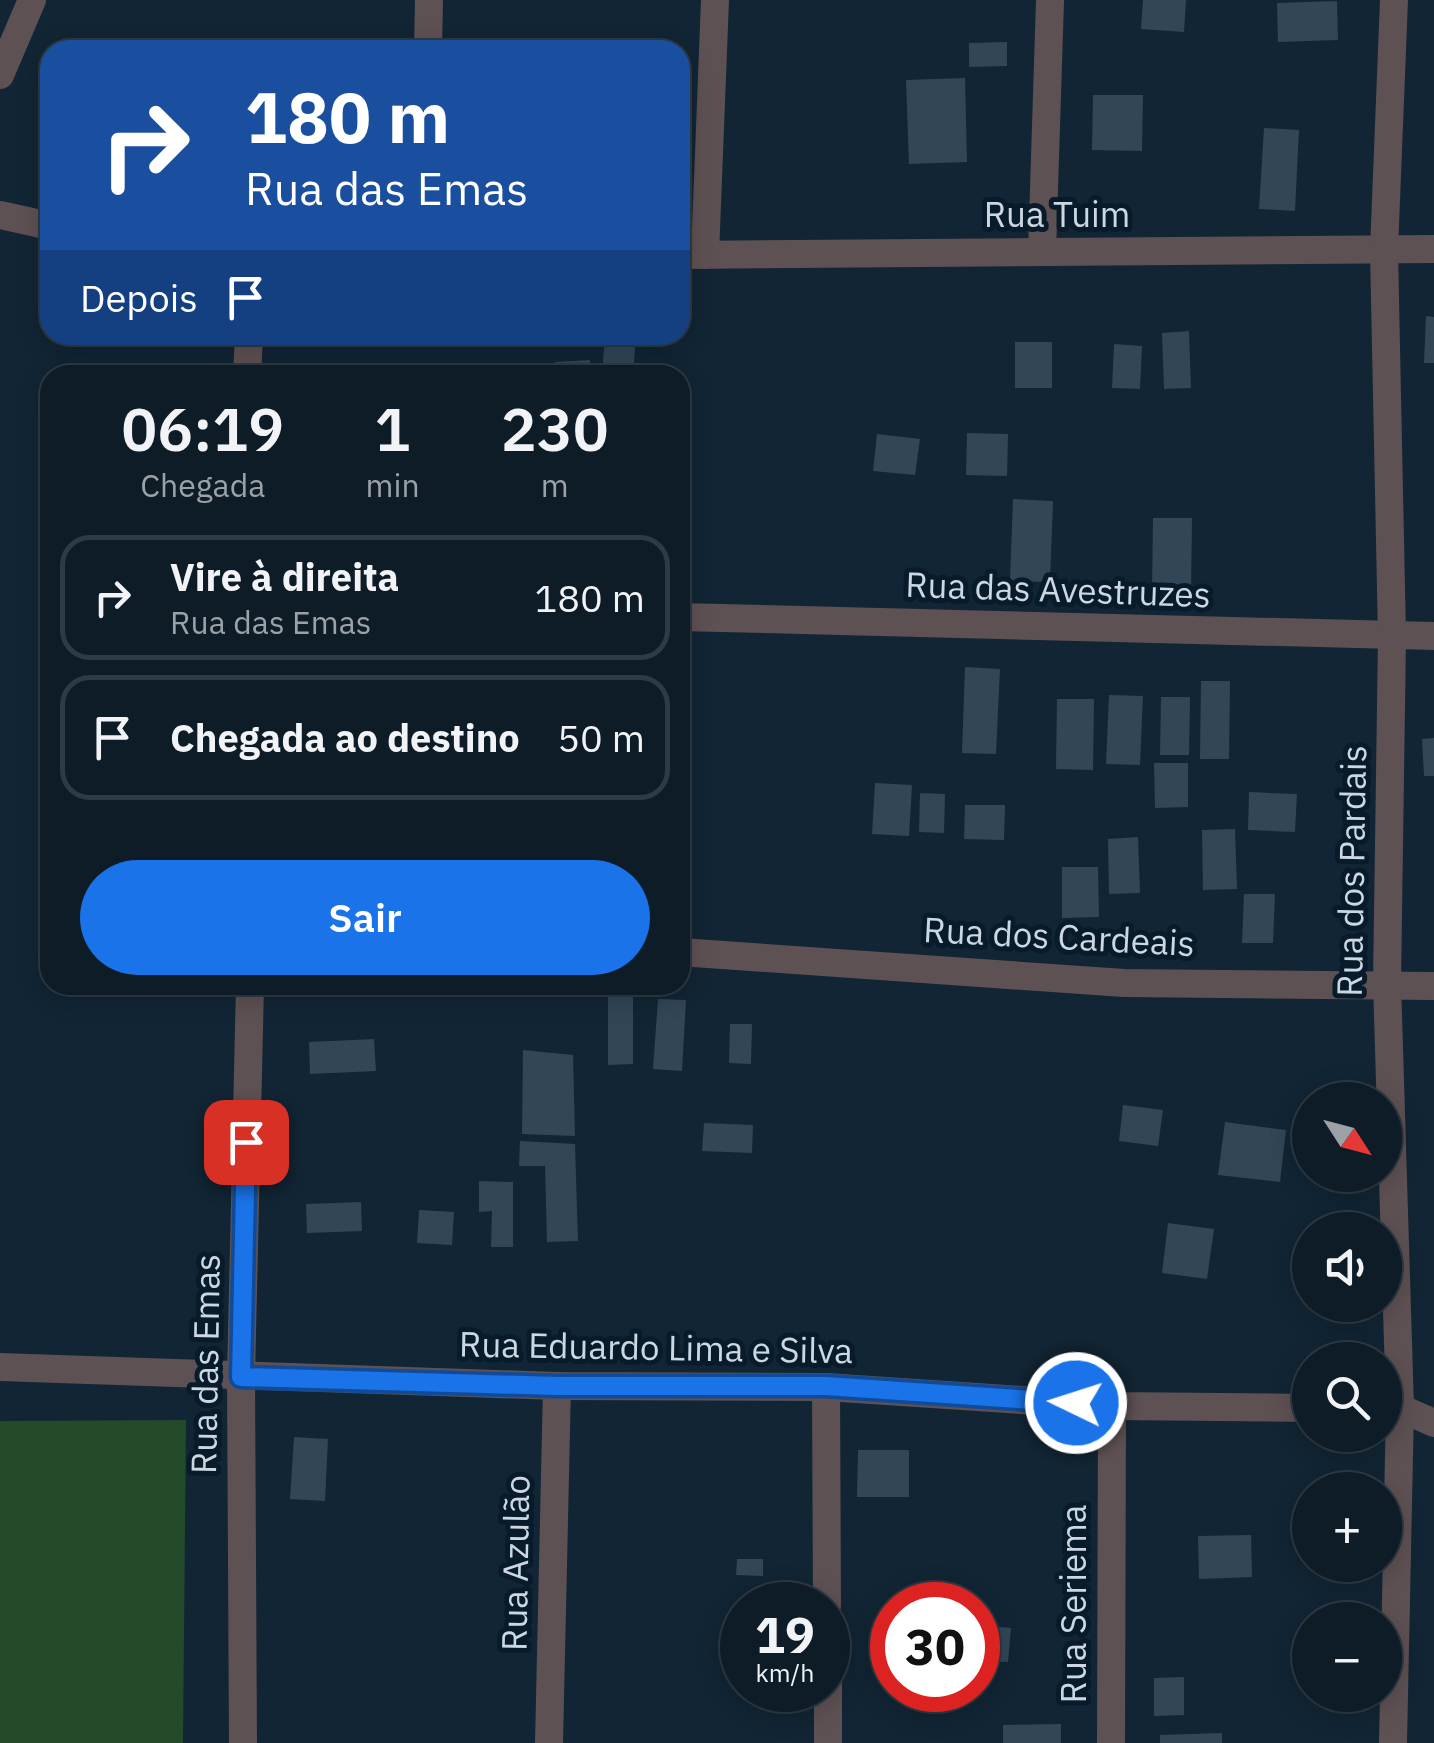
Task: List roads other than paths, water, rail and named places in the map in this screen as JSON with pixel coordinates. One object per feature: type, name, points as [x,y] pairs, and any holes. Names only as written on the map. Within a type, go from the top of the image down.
[{"type":"street","points":[[0,75],[32,0]]},
{"type":"street","points":[[428,0],[428,40]]},
{"type":"street","points":[[692,255],[715,0]]},
{"type":"street","points":[[1042,252],[1050,0]]},
{"type":"street","name":"Rua dos Pardais","points":[[1392,1342],[1387,983],[1392,637],[1384,250],[1394,0]]},
{"type":"street","points":[[0,215],[40,224]]},
{"type":"street","name":"Rua Tuim","points":[[692,255],[1434,250]]},
{"type":"street","name":"Rua das Avestruzes","points":[[690,617],[1434,636]]},
{"type":"street","name":"Rua dos Cardeais","points":[[690,953],[1124,983],[1434,986]]},
{"type":"street","name":"Rua das Emas","points":[[243,1743],[241,1377],[250,995]]},
{"type":"street","name":"Rua Eduardo Lima e Silva","points":[[0,1367],[557,1386],[826,1386],[1112,1406],[1292,1408]]},
{"type":"street","name":"Rua Azulão","points":[[549,1743],[557,1386]]},
{"type":"street","points":[[826,1386],[827,1582]]},
{"type":"street","name":"Rua Seriema","points":[[1111,1743],[1112,1406]]},
{"type":"street","points":[[1402,1411],[1434,1423]]},
{"type":"street","name":"Rua dos Pardais","points":[[1393,1452],[1394,1743]]},
{"type":"street","points":[[828,1712],[828,1743]]}]
